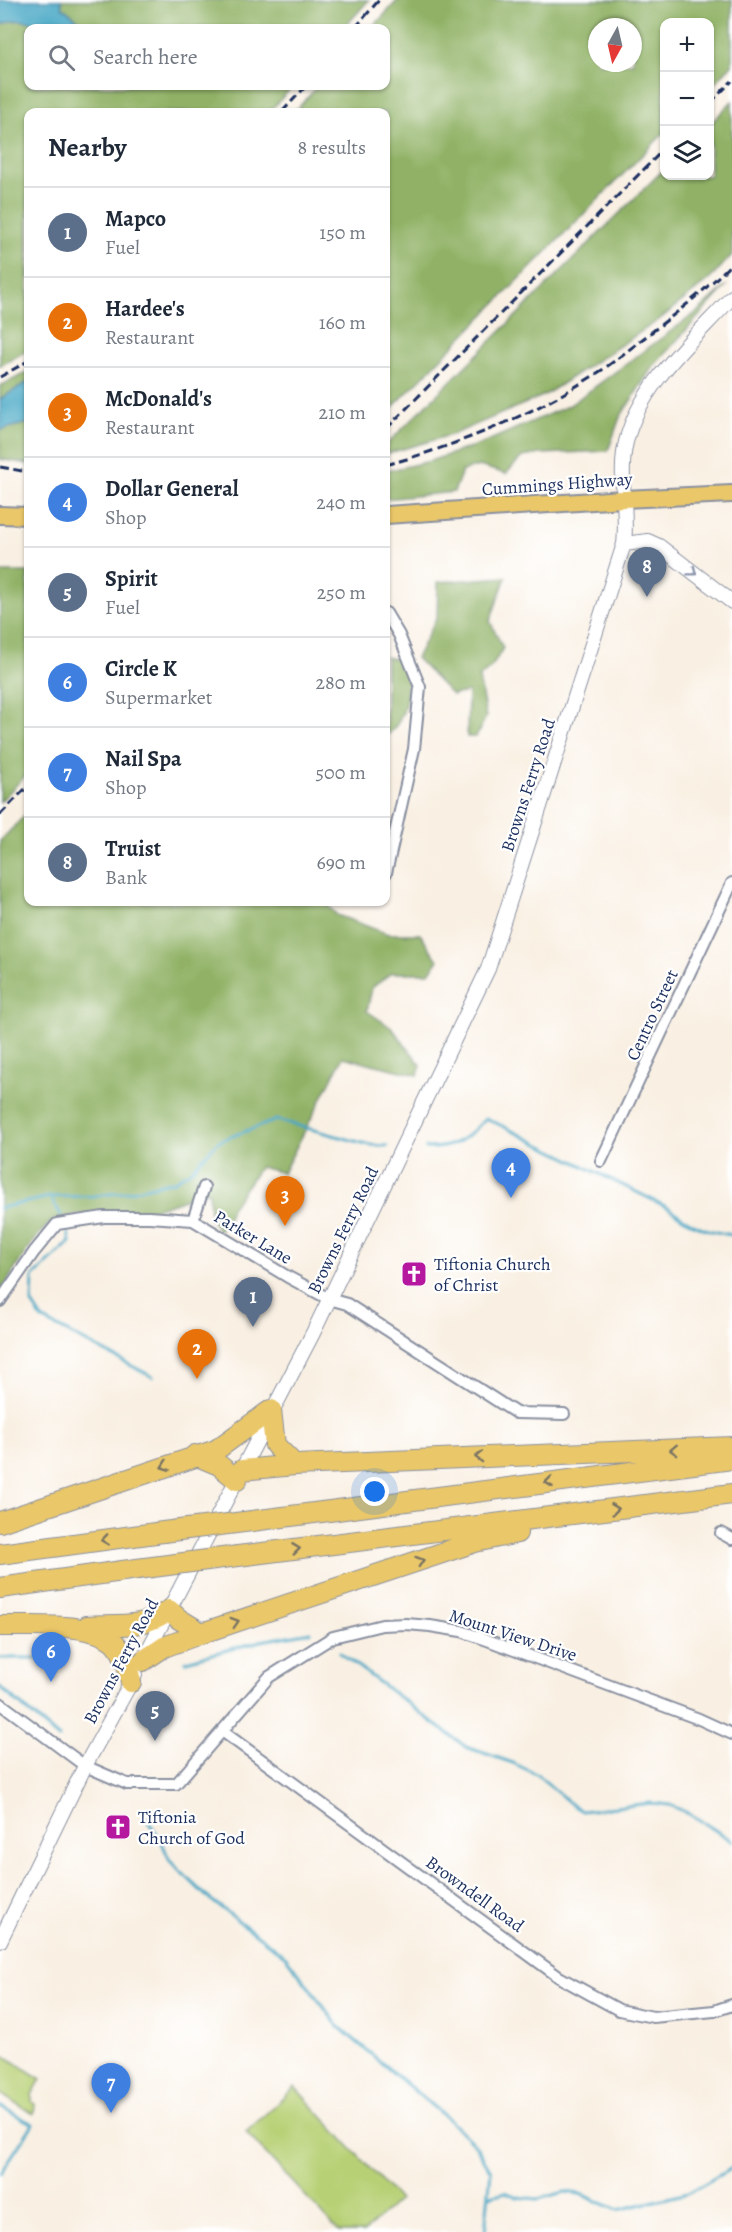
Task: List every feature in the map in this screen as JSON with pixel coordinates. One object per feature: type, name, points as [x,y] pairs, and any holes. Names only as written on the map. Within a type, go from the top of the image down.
[{"type":"highway","points":[[0,1522],[195,1455],[216,1450],[271,1410]]},
{"type":"highway","points":[[271,1410],[274,1445],[295,1465]]},
{"type":"highway","points":[[195,1455],[239,1475],[295,1465],[732,1447]]},
{"type":"highway","points":[[0,1554],[732,1459]]},
{"type":"highway","points":[[0,1588],[732,1494]]},
{"type":"highway","points":[[143,1660],[164,1647],[202,1634],[476,1542],[550,1525],[574,1515]]},
{"type":"highway","points":[[0,1626],[55,1627],[145,1623],[156,1620],[169,1610],[202,1634]]},
{"type":"highway","points":[[55,1627],[100,1633],[114,1642],[128,1664],[131,1683]]},
{"type":"main road","name":"Cummings Highway","points":[[390,515],[732,494]]},
{"type":"main road","points":[[0,515],[24,516]]},
{"type":"street","name":"Browns Ferry Road","points":[[0,1941],[85,1766],[131,1683],[329,1299],[489,969],[624,544],[626,526],[623,499],[626,443],[643,399],[655,382],[732,297]]},
{"type":"street","points":[[624,544],[648,541],[659,546],[732,602]]},
{"type":"street","points":[[390,620],[399,635],[420,687],[414,749],[390,855]]},
{"type":"street","name":"Centro Street","points":[[601,1161],[732,883]]},
{"type":"street","points":[[193,1220],[204,1187]]},
{"type":"street","name":"Parker Lane","points":[[0,1301],[34,1252],[57,1224],[104,1216],[149,1216],[193,1220],[288,1278],[329,1299],[347,1304],[516,1413],[564,1414]]},
{"type":"street","points":[[721,1533],[732,1539]]},
{"type":"street","name":"Mount View Drive","points":[[0,1703],[85,1766],[127,1784],[176,1784],[269,1677],[333,1637],[382,1625],[406,1624],[461,1631],[699,1719],[732,1734]]},
{"type":"street","name":"Browndell Road","points":[[222,1731],[559,1977],[586,1993],[619,2010],[653,2018],[714,2012],[732,2005]]},
{"type":"green space","points":[[61,0],[369,0],[348,24],[84,24],[62,7]]},
{"type":"green space","points":[[398,0],[732,0],[732,65],[714,84],[714,18],[660,18],[660,137],[390,410],[390,108],[298,108],[314,90],[390,90],[390,24],[376,24]]},
{"type":"green space","points":[[28,20],[42,24],[24,24],[24,90],[289,90],[273,108],[24,108],[24,352],[0,366],[0,25],[8,21]]},
{"type":"green space","points":[[732,101],[732,255],[711,278],[659,320],[545,395],[454,434],[390,453],[390,441],[660,173],[660,180],[714,180],[714,120]]},
{"type":"green space","points":[[727,285],[652,368],[620,417],[608,451],[522,457],[506,474],[479,466],[462,471],[454,492],[390,499],[390,470],[430,461],[483,443],[570,405],[697,312]]},
{"type":"green space","points":[[24,374],[24,384],[0,399],[0,386]]},
{"type":"green space","points":[[24,424],[24,463],[0,459],[0,430]]},
{"type":"green space","points":[[0,572],[24,572],[24,777],[0,802]]},
{"type":"green space","points":[[506,577],[490,621],[503,648],[493,665],[479,678],[486,717],[476,737],[467,737],[468,692],[452,695],[416,658],[437,617],[438,582]]},
{"type":"green space","points":[[390,658],[405,661],[407,681],[406,702],[399,721],[390,732]]},
{"type":"green space","points":[[24,816],[24,906],[328,906],[337,915],[388,934],[420,934],[438,960],[429,973],[391,973],[372,988],[367,1011],[392,1028],[421,1065],[418,1075],[343,1057],[283,1173],[260,1167],[231,1208],[225,1227],[218,1230],[210,1218],[209,1192],[138,1213],[63,1217],[55,1220],[40,1233],[0,1294],[0,841]]},
{"type":"green space","points":[[0,2053],[41,2079],[32,2095],[32,2102],[35,2104],[34,2114],[0,2094]]},
{"type":"green space","points":[[295,2087],[399,2200],[364,2232],[339,2232],[246,2132]]},
{"type":"water","points":[[0,0],[61,0],[62,7],[84,24],[38,24],[15,20],[0,25]]},
{"type":"water","points":[[24,384],[24,424],[0,430],[0,399]]},
{"type":"waterway","points":[[426,1148],[445,1147],[460,1141],[486,1118],[669,1208],[684,1219],[699,1226],[732,1235]]},
{"type":"waterway","points":[[0,1208],[50,1197],[127,1192],[174,1181],[190,1171],[219,1141],[277,1120],[370,1145],[387,1146]]},
{"type":"waterway","points":[[50,1197],[61,1215]]},
{"type":"waterway","points":[[68,1232],[70,1242],[33,1277],[32,1304],[42,1319],[153,1377]]},
{"type":"waterway","points":[[186,1661],[261,1641],[311,1632]]},
{"type":"waterway","points":[[340,1653],[466,1747],[513,1763],[538,1775],[582,1811],[651,1803],[670,1805],[690,1814],[732,1841]]},
{"type":"waterway","points":[[0,1658],[46,1658]]},
{"type":"waterway","points":[[0,1687],[59,1738]]},
{"type":"waterway","points":[[144,1816],[160,1838],[170,1861],[206,1896],[286,1957],[338,2026],[449,2120],[476,2146],[491,2171],[485,2232]]},
{"type":"waterway","points":[[0,2107],[33,2124],[0,2174]]},
{"type":"waterway","points":[[490,2196],[506,2192],[517,2197],[538,2199],[565,2192],[580,2194],[618,2210],[688,2193],[732,2168]]},
{"type":"railway","points":[[358,24],[379,0]]},
{"type":"railway","points":[[714,99],[732,81]]},
{"type":"railway","points":[[286,108],[302,90]]},
{"type":"railway","points":[[390,425],[660,153]]},
{"type":"railway","points":[[390,464],[497,426],[577,386],[673,315],[732,263]]},
{"type":"railway","points":[[0,377],[24,363]]},
{"type":"railway","points":[[0,467],[24,471]]},
{"type":"railway","points":[[0,815],[24,790]]},
{"type":"place","name":"Truist","points":[[647,597]]},
{"type":"place","name":"Dollar General","points":[[511,1198]]},
{"type":"place","name":"McDonald's","points":[[285,1226]]},
{"type":"place","name":"Tiftonia Church of Christ","points":[[414,1274]]},
{"type":"place","name":"Mapco","points":[[253,1327]]},
{"type":"place","name":"Hardee's","points":[[197,1379]]},
{"type":"place","name":"Circle K","points":[[51,1682]]},
{"type":"place","name":"Spirit","points":[[155,1741]]},
{"type":"place","name":"Tiftonia Church of God","points":[[118,1827]]},
{"type":"place","name":"Nail Spa","points":[[111,2113]]}]
